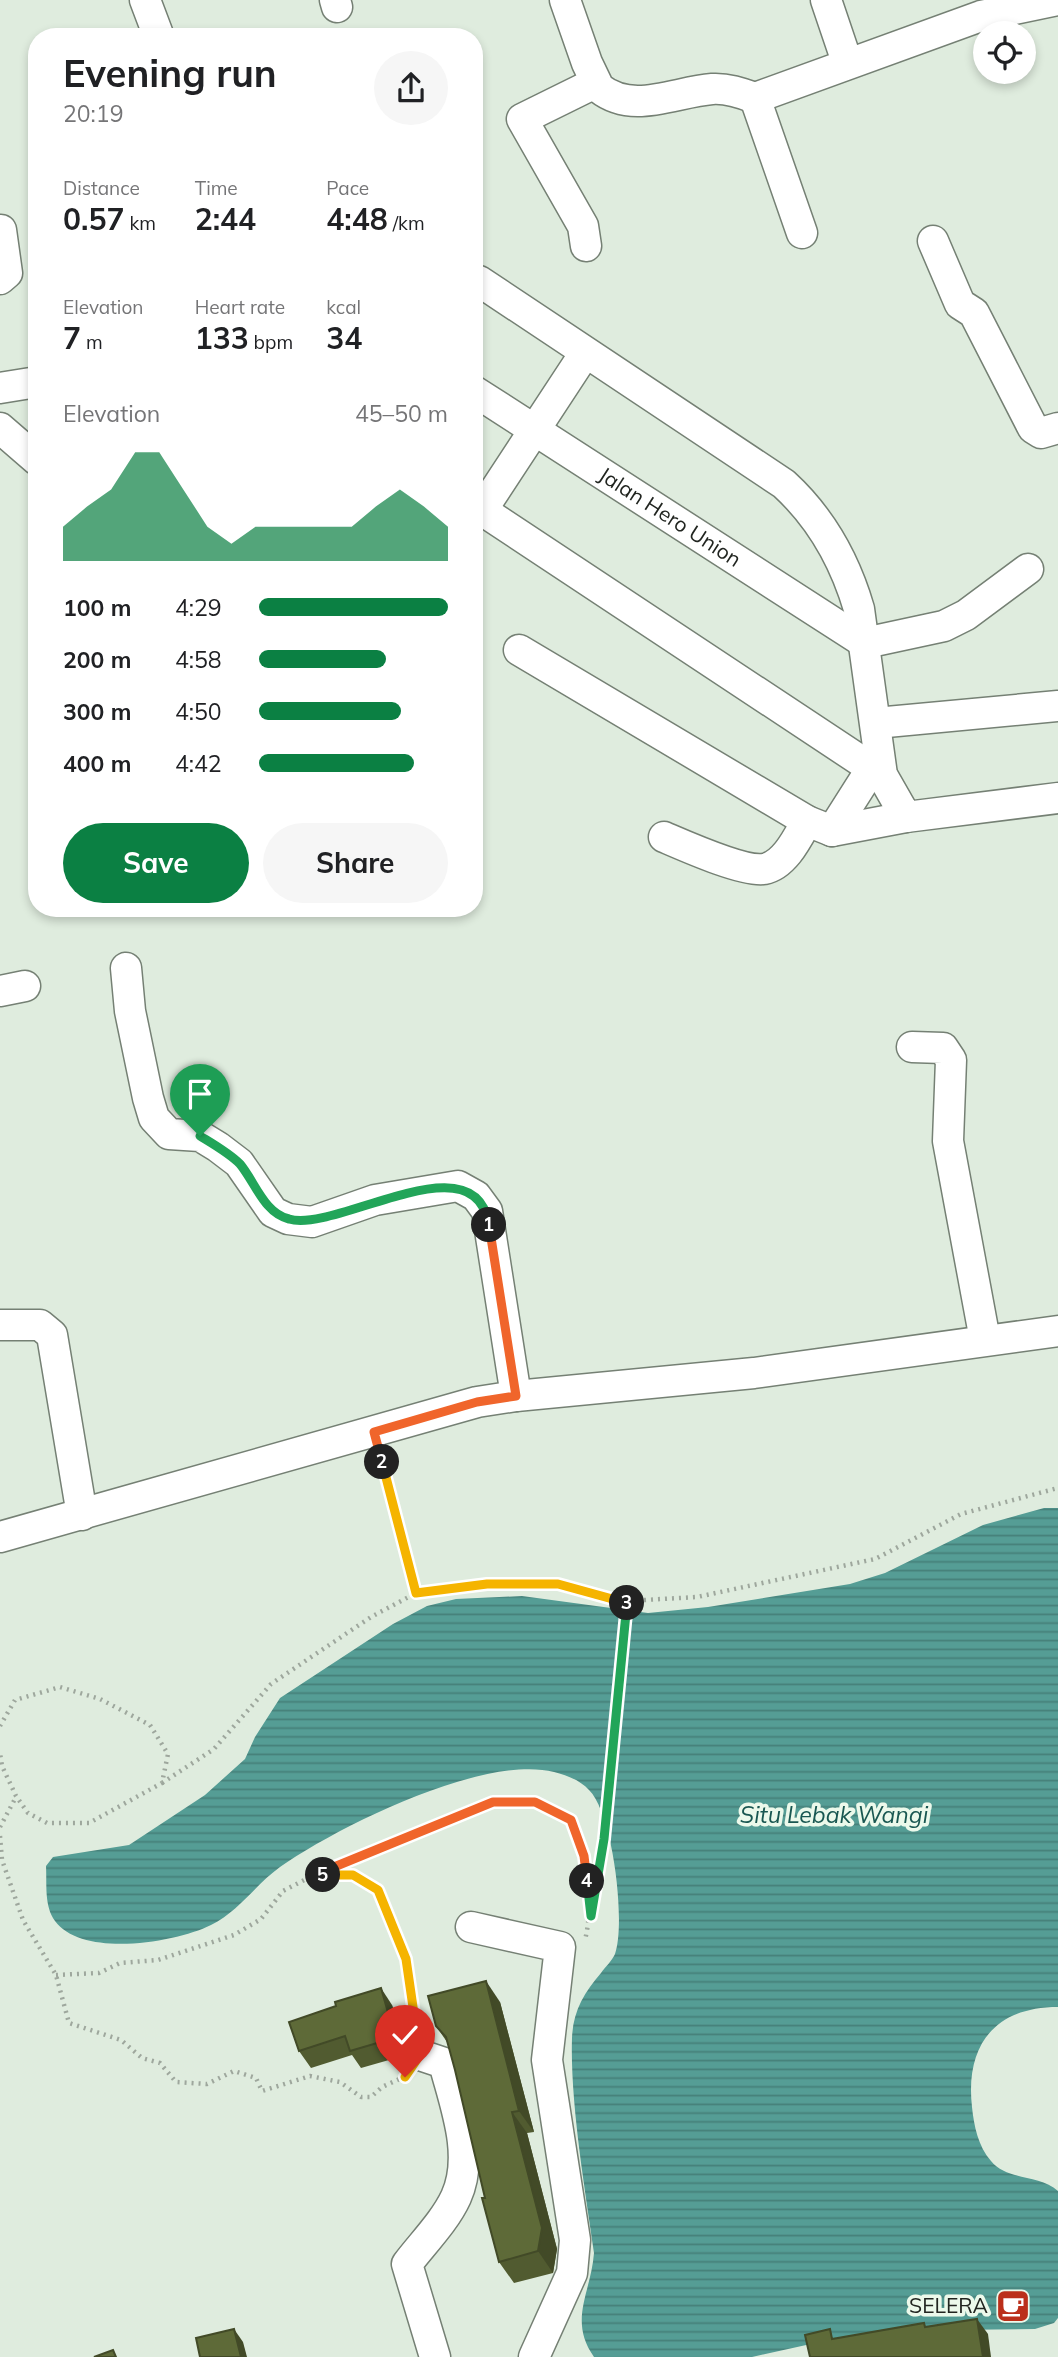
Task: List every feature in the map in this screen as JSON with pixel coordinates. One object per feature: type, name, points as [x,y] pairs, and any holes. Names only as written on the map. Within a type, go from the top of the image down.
[{"type":"street","points":[[145,0],[156,28]]},
{"type":"street","points":[[565,0],[595,83],[604,92],[627,101],[644,102],[710,89],[724,89],[755,98],[978,8],[1058,0]]},
{"type":"street","points":[[826,0],[847,62]]},
{"type":"street","points":[[586,246],[583,226],[522,119],[595,83]]},
{"type":"street","points":[[755,98],[802,233]]},
{"type":"street","points":[[0,279],[7,273],[1,230]]},
{"type":"street","points":[[933,240],[960,304],[974,313],[1033,428],[1041,433],[1058,428]]},
{"type":"street","points":[[483,284],[785,484],[802,500],[833,545],[852,585],[865,643],[876,723],[877,772],[820,826],[793,845],[779,861],[764,869],[714,858],[664,837]]},
{"type":"street","points":[[483,500],[536,428],[585,352]]},
{"type":"street","points":[[0,388],[28,383]]},
{"type":"street","name":"Jalan Hero Union","points":[[483,396],[536,428],[865,643]]},
{"type":"street","points":[[0,428],[28,452]]},
{"type":"street","points":[[483,510],[877,772],[906,817]]},
{"type":"street","points":[[865,643],[944,626],[966,615],[1028,569]]},
{"type":"street","points":[[519,650],[820,826],[1058,798]]},
{"type":"street","points":[[876,723],[1058,706]]},
{"type":"street","points":[[126,968],[130,1011],[154,1118],[169,1134],[200,1136],[239,1163],[273,1212],[288,1219],[312,1222],[375,1200],[458,1186],[476,1196],[487,1211],[516,1396]]},
{"type":"street","points":[[912,1047],[943,1048],[951,1060],[948,1141],[985,1340]]},
{"type":"street","points":[[0,1325],[40,1325],[52,1335],[82,1515]]},
{"type":"street","points":[[0,1537],[477,1402],[754,1373],[1058,1331]]},
{"type":"street","points":[[471,1927],[560,1947],[547,2060],[575,2240],[572,2273],[534,2357]]},
{"type":"street","points":[[420,2055],[444,2063],[464,2154],[463,2175],[456,2198],[407,2264],[435,2357]]},
{"type":"path","points":[[374,1432],[416,1593]]},
{"type":"path","points":[[0,1753],[2,1766],[16,1797],[28,1813],[47,1823],[89,1823],[162,1783],[214,1749],[271,1684],[371,1617],[416,1593],[487,1584],[558,1584],[627,1601],[697,1597],[875,1559],[961,1514],[1058,1488]]},
{"type":"path","points":[[583,1950],[604,1839],[627,1601]]},
{"type":"path","points":[[0,1726],[15,1700],[60,1687],[100,1699],[150,1725],[167,1754],[162,1783]]},
{"type":"path","points":[[0,1827],[16,1797]]},
{"type":"path","points":[[56,1975],[99,1973],[120,1963],[158,1960],[234,1935],[261,1919],[283,1891],[312,1876],[493,1802],[535,1802],[571,1820],[584,1856],[591,1916]]},
{"type":"path","points":[[0,1836],[2,1860],[23,1920],[56,1975],[69,2022],[121,2040],[142,2058],[160,2063],[176,2082],[207,2084],[234,2071],[256,2078],[262,2091],[310,2076],[340,2082],[361,2096],[371,2097],[382,2087],[405,2077],[420,2055],[406,1959],[378,1890],[353,1875],[312,1876]]},
{"type":"water","name":"Situ Lebak Wangi","points":[[1044,1508],[1058,1508],[1058,2007],[1017,2014],[1001,2022],[980,2048],[971,2085],[975,2128],[991,2161],[1006,2172],[1042,2182],[1058,2191],[1058,2318],[1054,2323],[1035,2329],[948,2330],[838,2338],[752,2357],[594,2357],[586,2344],[582,2318],[594,2253],[576,2117],[572,2038],[580,2003],[615,1954],[618,1939],[618,1895],[605,1821],[589,1790],[568,1776],[524,1769],[490,1774],[412,1798],[305,1851],[271,1874],[221,1919],[195,1932],[130,1944],[107,1943],[86,1940],[68,1933],[51,1915],[46,1866],[53,1857],[129,1845],[205,1795],[245,1759],[255,1737],[280,1698],[393,1624],[427,1606],[456,1599],[522,1596],[648,1613],[708,1607],[850,1584],[885,1573],[983,1525]]},
{"type":"building","points":[[486,1981],[519,2111],[512,2112],[542,2228],[538,2251],[499,2262],[482,2198],[485,2198],[455,2070],[446,2037],[436,2026],[428,1996]]},
{"type":"building","points":[[381,1988],[393,2030],[391,2039],[350,2051],[345,2036],[299,2051],[289,2022],[336,2006],[335,2002]]},
{"type":"building","points":[[977,2319],[983,2357],[810,2357],[805,2335],[830,2329],[832,2339],[924,2323],[925,2327]]},
{"type":"building","points":[[234,2329],[241,2357],[200,2357],[196,2338]]},
{"type":"building","points":[[113,2350],[116,2357],[94,2357]]},
{"type":"place","name":"SELERA","points":[[1013,2306]]},
{"type":"route","points":[[200,1136],[239,1163],[273,1212],[288,1219],[312,1222],[375,1200],[458,1186],[476,1196],[487,1211],[516,1396],[477,1402],[374,1432],[416,1593],[487,1584],[558,1584],[627,1601],[604,1839],[591,1916],[584,1856],[571,1820],[535,1802],[493,1802],[312,1876],[353,1875],[378,1890],[406,1959],[420,2055],[405,2077]]}]
